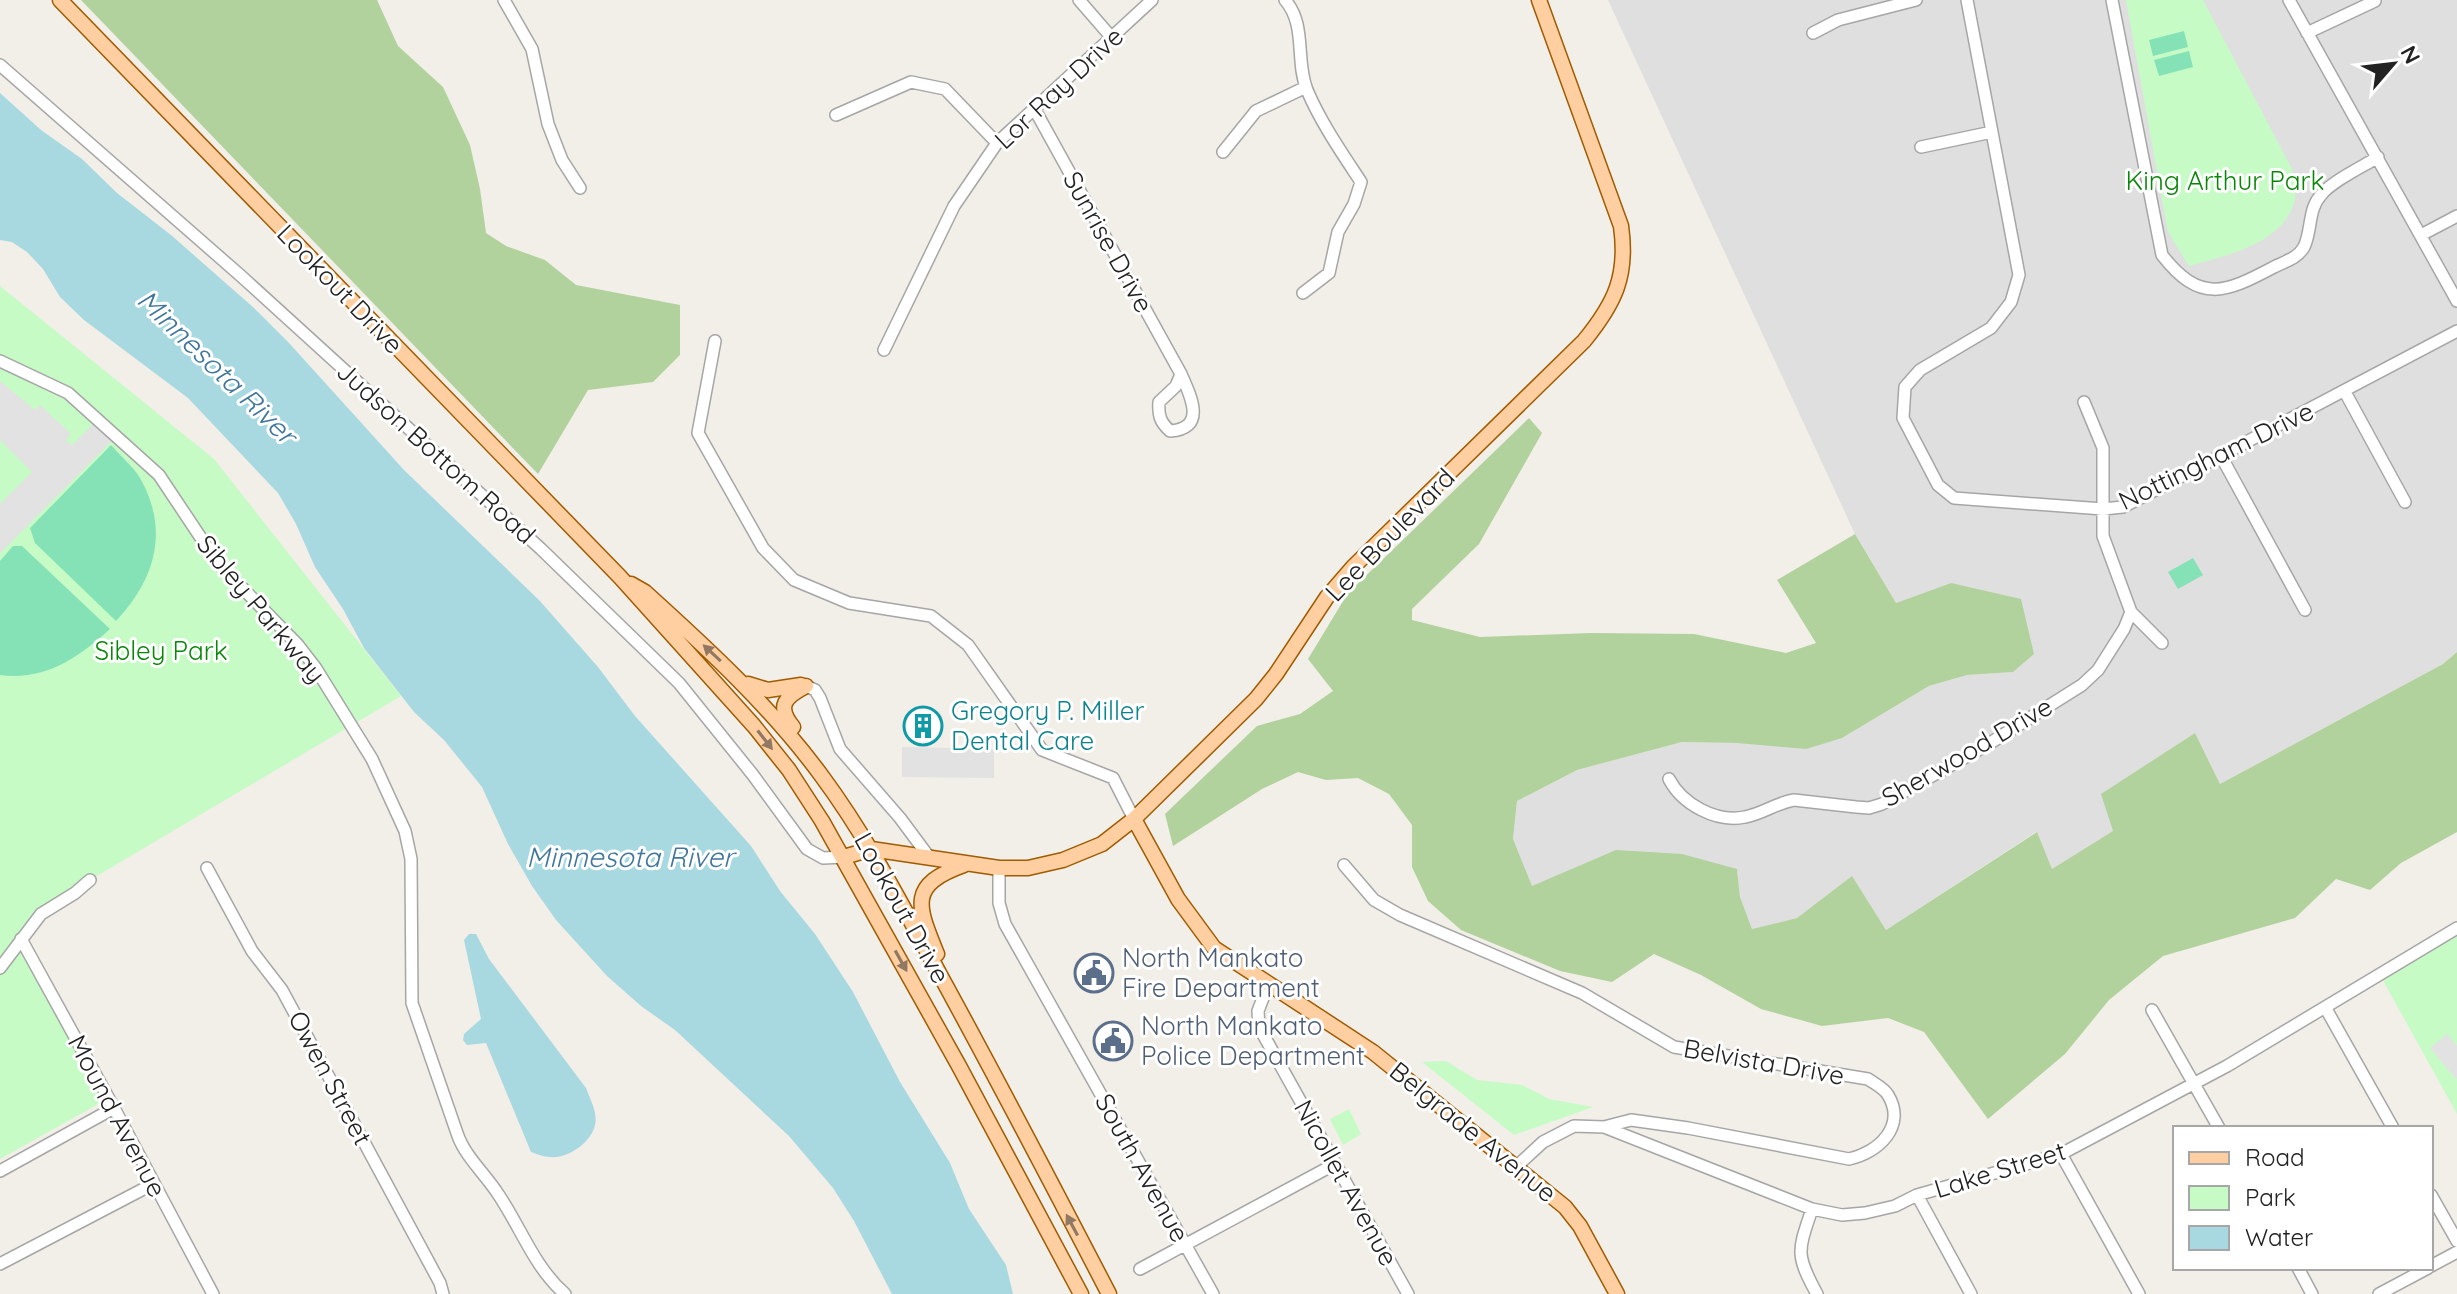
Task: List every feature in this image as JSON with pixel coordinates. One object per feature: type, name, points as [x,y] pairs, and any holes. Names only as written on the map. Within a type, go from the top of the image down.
[{"type":"main road","name":"Lookout Drive","points":[[60,0],[620,577],[706,669],[772,748],[844,857],[1081,1294]]},
{"type":"main road","name":"Lee Boulevard","points":[[844,857],[871,849],[999,868],[1028,868],[1063,860],[1102,844],[1134,819],[1256,699],[1327,597],[1353,567],[1584,341],[1614,300],[1622,276],[1625,250],[1621,226],[1539,0]]},
{"type":"main road","name":"Lookout Drive","points":[[620,577],[645,592],[743,682],[820,773],[844,807],[871,849],[971,1031],[1109,1294]]},
{"type":"main road","points":[[743,682],[756,689],[768,690],[806,686]]},
{"type":"main road","points":[[806,686],[791,694],[783,712],[826,768],[844,807]]},
{"type":"main road","name":"Belgrade Avenue","points":[[1134,819],[1178,899],[1214,948],[1373,1052],[1565,1207],[1580,1226],[1617,1294]]},
{"type":"main road","points":[[967,864],[939,874],[929,882],[923,893],[922,908],[927,930],[971,1031]]},
{"type":"street","points":[[504,0],[532,49],[548,124],[562,160],[580,188]]},
{"type":"street","points":[[1079,0],[1112,38]]},
{"type":"street","name":"Lor Ray Drive","points":[[884,350],[954,206],[997,143],[1152,0]]},
{"type":"street","points":[[1285,0],[1295,12],[1306,87],[1330,135],[1361,182],[1354,204],[1338,232],[1329,273],[1303,293]]},
{"type":"street","points":[[1813,33],[1838,20],[1916,0]]},
{"type":"street","name":"Nottingham Drive","points":[[1967,0],[2019,275],[2011,302],[1991,328],[1920,370],[1905,387],[1903,418],[1938,485],[1954,498],[2103,509],[2123,507],[2457,331]]},
{"type":"street","points":[[2112,0],[2162,255],[2176,273],[2191,284],[2213,289],[2237,287],[2297,256],[2304,247],[2314,205],[2322,193],[2378,157]]},
{"type":"street","points":[[2289,0],[2457,301]]},
{"type":"street","points":[[2307,33],[2375,1]]},
{"type":"street","name":"Judson Bottom Road","points":[[0,65],[241,276],[530,539],[679,683],[753,775],[807,849],[823,858],[844,857]]},
{"type":"street","points":[[836,115],[911,82],[945,89],[997,143]]},
{"type":"street","points":[[1223,152],[1256,111],[1306,87]]},
{"type":"street","name":"Sunrise Drive","points":[[1035,110],[1181,374],[1188,390],[1193,415],[1190,425],[1170,431],[1162,424],[1158,413],[1159,402],[1176,386],[1181,374]]},
{"type":"street","points":[[1921,147],[1992,132]]},
{"type":"street","points":[[2421,235],[2457,216]]},
{"type":"street","name":"Belgrade Avenue","points":[[715,341],[698,433],[763,548],[794,580],[849,603],[931,616],[968,645],[1042,750],[1113,778],[1134,819]]},
{"type":"street","name":"Sibley Parkway","points":[[0,361],[68,393],[159,475],[217,562],[309,658],[372,759],[408,841],[411,859],[412,1003],[458,1136],[496,1191],[544,1272],[565,1294]]},
{"type":"street","points":[[2345,392],[2405,502]]},
{"type":"street","points":[[2084,402],[2103,448],[2103,536],[2131,612],[2162,643]]},
{"type":"street","points":[[2221,456],[2305,610]]},
{"type":"street","name":"Sherwood Drive","points":[[1669,779],[1675,790],[1690,803],[1730,817],[1744,818],[1794,800],[1869,808],[1882,804],[1987,745],[2082,685],[2098,670],[2131,612]]},
{"type":"street","points":[[806,686],[815,690],[820,698],[840,749],[900,818],[929,857]]},
{"type":"street","name":"Belvista Drive","points":[[1344,865],[1374,900],[1400,915],[1582,993],[1674,1047],[1868,1079],[1887,1092],[1894,1109],[1893,1127],[1881,1145],[1864,1156],[1849,1159],[1631,1120],[1604,1127]]},
{"type":"street","name":"Owen Street","points":[[207,868],[252,951],[282,990],[440,1283],[443,1294]]},
{"type":"street","name":"South Avenue","points":[[999,868],[999,903],[1005,924],[1213,1294]]},
{"type":"street","points":[[0,968],[41,914],[90,880]]},
{"type":"street","name":"Lake Street","points":[[1517,1166],[1543,1142],[1574,1126],[1604,1127],[1812,1209],[1842,1215],[1895,1206],[1917,1195],[2061,1154],[2194,1084],[2457,928]]},
{"type":"street","name":"Mound Avenue","points":[[21,939],[213,1294]]},
{"type":"street","name":"Nicollet Avenue","points":[[1268,985],[1258,1011],[1259,1027],[1408,1294]]},
{"type":"street","points":[[2325,1007],[2392,1126]]},
{"type":"street","points":[[2152,1010],[2218,1126]]},
{"type":"street","points":[[0,1171],[114,1108]]},
{"type":"street","points":[[2061,1154],[2139,1294]]},
{"type":"street","points":[[1140,1269],[1335,1164]]},
{"type":"street","points":[[0,1264],[153,1184]]},
{"type":"street","points":[[1917,1195],[1971,1294]]},
{"type":"street","points":[[2433,1199],[2457,1241]]},
{"type":"street","points":[[1812,1209],[1798,1249],[1803,1269],[1817,1294]]},
{"type":"street","points":[[2433,1265],[2457,1252]]},
{"type":"street","points":[[2299,1270],[2312,1294]]},
{"type":"street","points":[[2379,1294],[2423,1270]]},
{"type":"shaded area","points":[[1608,0],[2457,0],[2457,652],[2443,664],[2220,784],[2195,733],[2102,794],[2114,831],[2052,869],[2036,832],[1886,930],[1852,877],[1797,918],[1752,929],[1740,897],[1737,869],[1567,873],[1532,887],[1513,839],[1517,801],[1577,770],[1682,742],[1842,738],[1929,686],[1967,675],[2012,672],[1951,583],[1896,603],[1855,534]]},
{"type":"shaded area","points":[[0,381],[35,410],[40,405],[71,434],[66,440],[72,445],[93,424],[114,439],[0,553],[0,504],[32,472],[0,440]]},
{"type":"shaded area","points":[[902,747],[994,749],[994,778],[902,777]]},
{"type":"shaded area","points":[[2447,1034],[2457,1046],[2457,1080],[2430,1048]]},
{"type":"green space","points":[[81,0],[377,0],[398,46],[443,87],[470,145],[486,233],[506,246],[545,260],[576,285],[680,305],[680,355],[653,382],[588,390],[538,474]]},
{"type":"green space","name":"King Arthur Park","points":[[2126,0],[2203,0],[2292,169],[2295,200],[2289,215],[2279,227],[2252,245],[2189,266],[2168,232]]},
{"type":"green space","points":[[2184,31],[2188,47],[2153,56],[2149,40]]},
{"type":"green space","points":[[2189,51],[2193,67],[2159,76],[2154,60]]},
{"type":"green space","name":"Sibley Park","points":[[0,286],[214,459],[401,696],[90,880],[21,939],[109,1098],[0,1159]]},
{"type":"green space","points":[[1529,418],[1542,433],[1479,544],[1412,609],[1412,620],[1480,637],[1591,633],[1694,634],[1786,653],[1816,643],[1777,580],[1855,534],[1896,603],[1951,583],[2021,599],[2034,654],[2013,672],[1967,675],[1929,686],[1842,738],[1806,749],[1682,742],[1577,770],[1517,801],[1513,839],[1532,886],[1616,850],[1682,854],[1737,869],[1740,897],[1752,929],[1797,918],[1852,876],[1886,930],[2037,832],[2052,869],[2113,831],[2101,794],[2195,733],[2220,784],[2443,664],[2457,652],[2457,832],[2401,863],[2370,890],[2336,879],[2295,918],[2163,956],[2109,1000],[2065,1054],[1988,1119],[1924,1032],[1888,1018],[1822,1026],[1761,1009],[1701,975],[1654,954],[1612,982],[1560,971],[1461,930],[1428,901],[1412,867],[1412,825],[1389,794],[1358,778],[1326,780],[1298,772],[1262,789],[1173,846],[1165,814],[1257,726],[1300,714],[1333,691],[1308,659],[1348,593]]},
{"type":"green space","points":[[111,445],[140,478],[149,498],[156,535],[149,571],[116,621],[35,543],[30,528]]},
{"type":"green space","points":[[13,546],[22,546],[110,629],[60,665],[46,671],[16,676],[0,675],[0,561]]},
{"type":"green space","points":[[2193,558],[2203,575],[2178,589],[2168,572]]},
{"type":"green space","points":[[2457,928],[2457,1114],[2380,975]]},
{"type":"green space","points":[[1446,1061],[1477,1080],[1522,1085],[1549,1099],[1593,1107],[1514,1135],[1422,1062]]},
{"type":"green space","points":[[1349,1109],[1361,1134],[1343,1145],[1330,1119]]},
{"type":"water","name":"Minnesota River","points":[[0,93],[171,235],[289,343],[404,470],[539,600],[598,667],[635,716],[751,846],[853,992],[900,1082],[950,1163],[969,1209],[1006,1265],[1013,1294],[892,1294],[833,1188],[789,1136],[675,1030],[607,976],[556,920],[508,844],[482,787],[444,740],[414,712],[364,648],[315,567],[278,493],[188,398],[84,320],[60,297],[43,269],[27,252],[12,242],[0,240]]},
{"type":"water","points":[[469,934],[476,934],[489,959],[586,1088],[595,1111],[595,1125],[589,1138],[571,1152],[550,1157],[531,1152],[486,1043],[467,1045],[463,1040],[464,1034],[481,1019],[464,940]]},
{"type":"place","name":"Gregory P. Miller Dental Care","points":[[923,726]]},
{"type":"place","name":"North Mankato Fire Department","points":[[1094,973]]},
{"type":"place","name":"North Mankato Police Department","points":[[1113,1041]]}]
